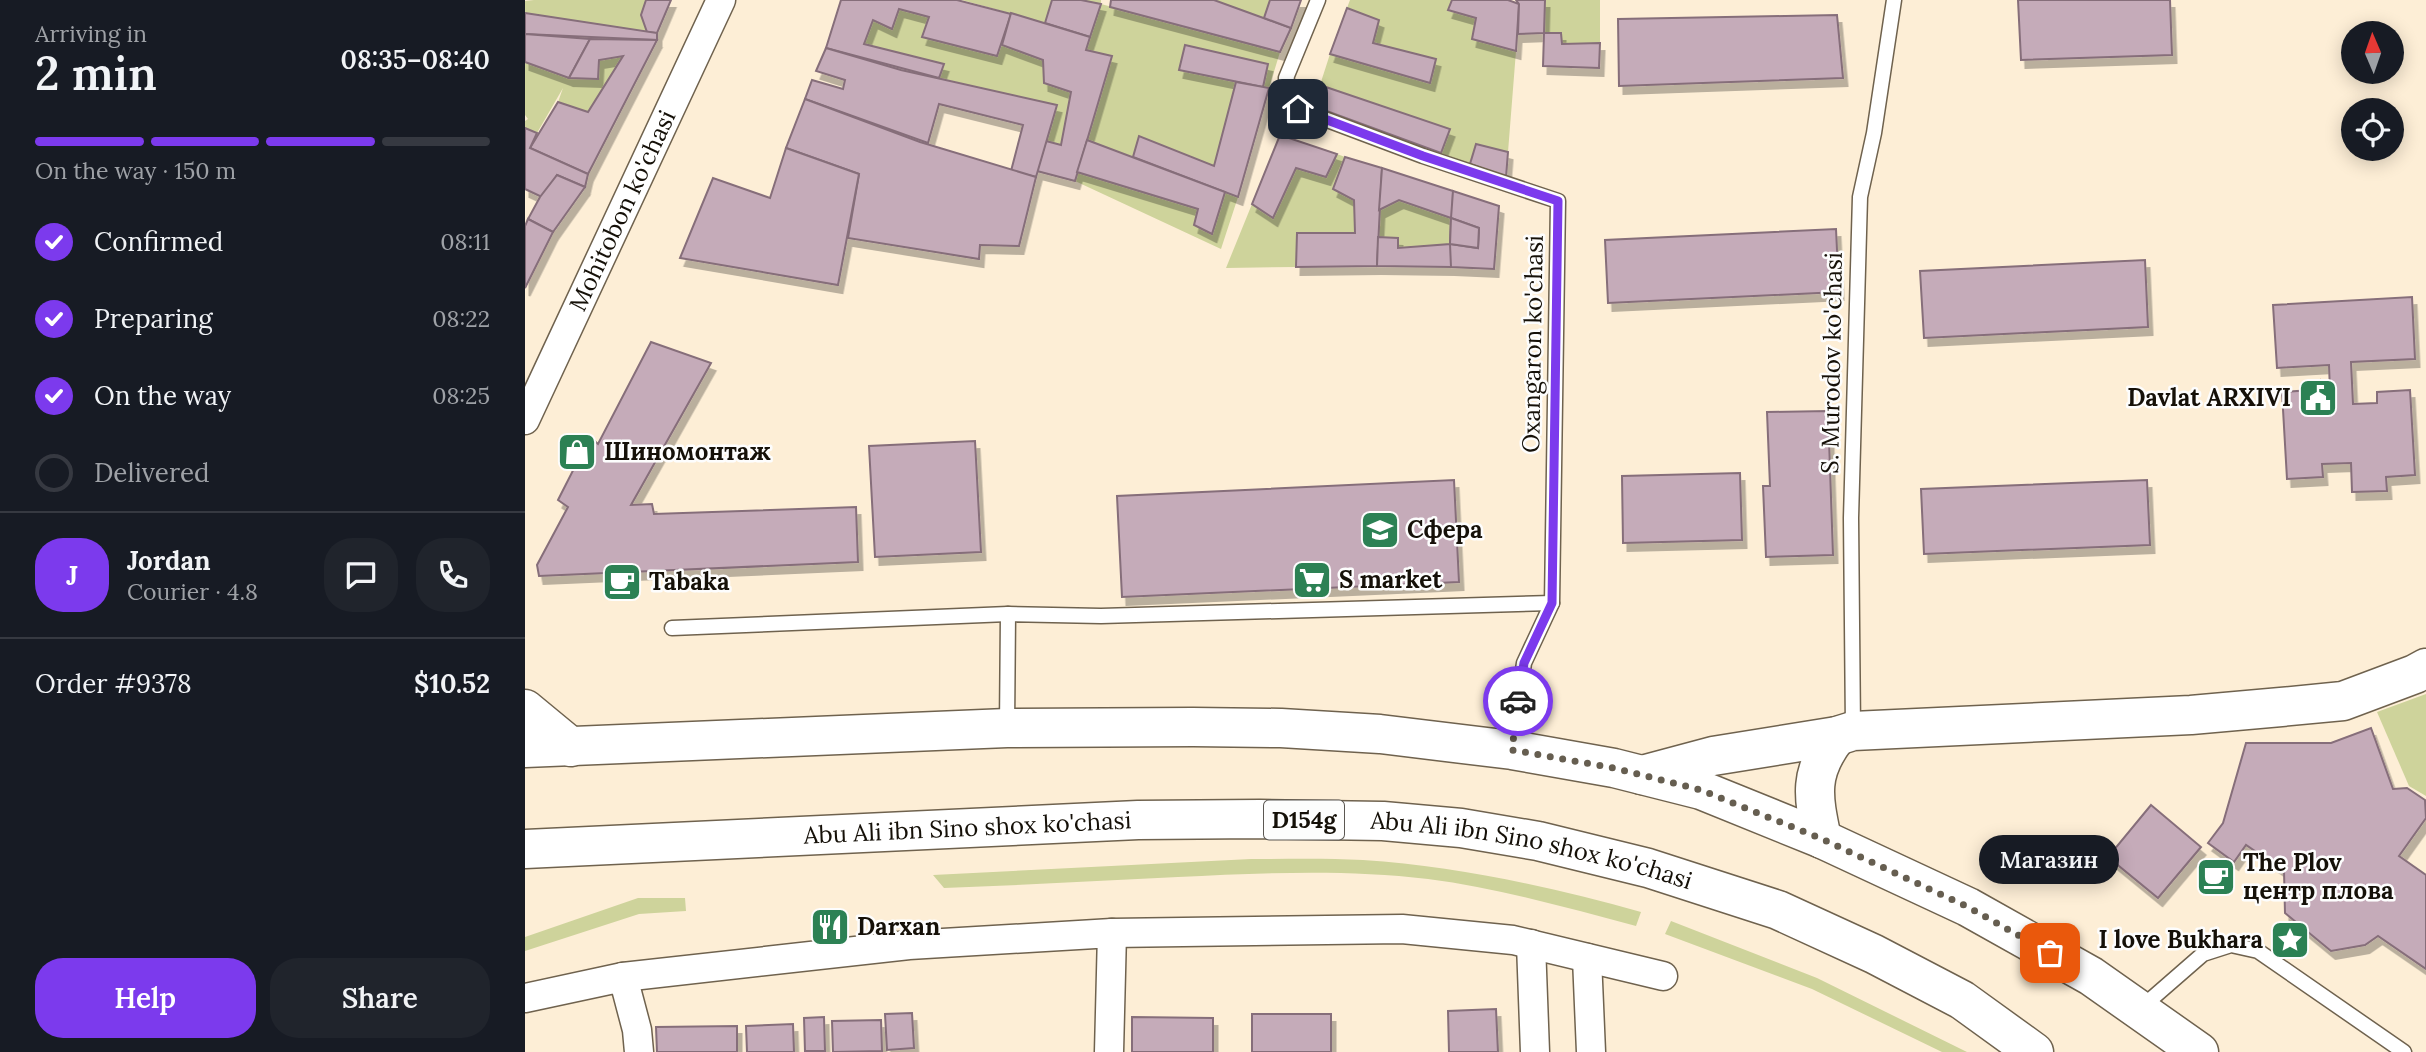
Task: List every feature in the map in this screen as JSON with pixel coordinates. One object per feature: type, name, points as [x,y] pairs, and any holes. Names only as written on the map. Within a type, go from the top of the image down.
[{"type":"main road","points":[[1642,775],[1713,756],[1845,734],[2191,715],[2343,701],[2426,668]]},
{"type":"main road","points":[[525,709],[571,747]]},
{"type":"main road","points":[[525,748],[1007,728],[1280,728],[1380,734],[1512,750],[1642,775],[1701,790],[1822,839],[1968,907],[2091,976],[2199,1052]]},
{"type":"main road","points":[[1822,839],[1815,807],[1815,774],[1827,748],[1845,734]]},
{"type":"main road","name":"Abu Ali ibn Sino shox ko'chasi","points":[[531,852],[1138,820],[1369,821],[1461,828],[1538,841],[1648,868],[1778,910],[1874,954],[1962,1000],[2034,1052]]},
{"type":"street","name":"Mohitobon ko'chasi","points":[[525,420],[721,0]]},
{"type":"street","points":[[525,998],[623,977],[909,945],[1112,933],[1402,929],[1513,940],[1663,976]]},
{"type":"street","points":[[1109,1052],[1112,933]]},
{"type":"street","points":[[1531,944],[1535,1052]]},
{"type":"street","points":[[1587,958],[1591,1052]]},
{"type":"street","points":[[623,977],[637,1030],[639,1052]]},
{"type":"lane","name":"Oxangaron ko'chasi","points":[[1318,0],[1286,78],[1298,109],[1423,156],[1558,201],[1552,603],[1524,663],[1512,750]]},
{"type":"lane","name":"S. Murodov ko'chasi","points":[[1845,734],[1860,197],[1874,133],[1894,0]]},
{"type":"lane","points":[[672,628],[1008,614],[1101,616],[1552,603]]},
{"type":"lane","points":[[1007,728],[1008,614]]},
{"type":"lane","points":[[2141,1009],[2203,954],[2231,945],[2258,950],[2404,1052]]},
{"type":"green space","points":[[646,0],[641,15],[647,32],[525,13],[525,1]]},
{"type":"green space","points":[[962,0],[1052,0],[1045,23]]},
{"type":"green space","points":[[1081,0],[1101,0],[1101,4],[1280,52],[1269,88],[1263,87],[1268,64],[1185,45],[1180,70],[1236,82],[1214,166],[1139,136],[1133,157],[1087,140],[1112,56],[1086,50],[1101,5]]},
{"type":"green space","points":[[1213,0],[1270,0],[1264,18]]},
{"type":"green space","points":[[1350,0],[1452,0],[1448,11],[1476,18],[1472,39],[1516,51],[1508,152],[1477,144],[1470,164],[1441,153],[1450,129],[1320,85],[1330,54],[1430,83],[1436,59],[1373,43],[1379,20],[1347,8]]},
{"type":"green space","points":[[1545,0],[1600,0],[1600,43],[1562,44],[1561,33],[1544,33]]},
{"type":"green space","points":[[899,9],[929,17],[923,37],[997,56],[1002,45],[1043,60],[1044,83],[1071,92],[1061,145],[1046,141],[1056,105],[939,78],[944,64],[864,44],[873,20],[892,29]]},
{"type":"green space","points":[[623,56],[588,112],[558,102],[563,88],[537,133],[525,128],[525,121],[528,119],[525,115],[525,62],[569,78],[597,79],[599,60]]},
{"type":"green space","points":[[1337,154],[1345,157],[1333,189],[1354,200],[1355,233],[1298,233],[1296,267],[1226,268],[1252,204],[1273,218],[1296,168],[1326,177]]},
{"type":"green space","points":[[1077,172],[1198,209],[1194,225],[1212,234],[1225,192],[1238,197],[1221,249],[1075,181]]},
{"type":"green space","points":[[1399,200],[1451,218],[1450,244],[1398,248],[1398,238],[1378,237],[1379,210]]},
{"type":"green space","points":[[2426,694],[2426,796],[2409,786],[2377,712]]},
{"type":"green space","points":[[1251,859],[1363,860],[1433,867],[1538,886],[1641,912],[1636,926],[1480,888],[1428,879],[1366,874],[1240,874],[944,888],[933,875]]},
{"type":"green space","points":[[638,898],[685,898],[686,911],[639,914],[525,951],[525,937]]},
{"type":"green space","points":[[1671,921],[1817,978],[1967,1052],[1942,1052],[1812,989],[1665,934]]},
{"type":"building","points":[[646,0],[671,0],[657,33],[647,32],[641,15]]},
{"type":"building","points":[[841,0],[957,0],[1011,14],[997,56],[922,37],[929,17],[899,9],[892,29],[873,20],[864,44],[944,64],[939,78],[826,48]]},
{"type":"building","points":[[1052,0],[1081,0],[1101,4],[1090,37],[1045,23]]},
{"type":"building","points":[[1111,0],[1214,0],[1291,28],[1280,52],[1110,7]]},
{"type":"building","points":[[1270,0],[1301,0],[1291,28],[1264,18]]},
{"type":"building","points":[[1452,0],[1508,0],[1519,4],[1516,51],[1472,39],[1476,18],[1448,10]]},
{"type":"building","points":[[1516,0],[1545,0],[1544,33],[1518,34],[1519,4]]},
{"type":"building","points":[[2018,0],[2170,0],[2172,55],[2021,60]]},
{"type":"building","points":[[1347,8],[1379,20],[1373,43],[1436,59],[1430,83],[1330,54]]},
{"type":"building","points":[[525,13],[657,33],[657,40],[525,34]]},
{"type":"building","points":[[1011,13],[1090,37],[1086,50],[1112,56],[1075,181],[1037,171],[1046,141],[1061,145],[1071,92],[1044,83],[1043,60],[1002,45]]},
{"type":"building","points":[[1837,15],[1843,78],[1619,86],[1618,19]]},
{"type":"building","points":[[1544,33],[1561,33],[1562,44],[1600,43],[1599,68],[1543,66]]},
{"type":"building","points":[[525,34],[590,39],[569,78],[525,62]]},
{"type":"building","points":[[590,39],[657,40],[588,174],[530,148],[558,102],[588,112],[623,56],[599,60],[598,79],[569,78]]},
{"type":"building","points":[[1185,45],[1268,64],[1263,87],[1179,70]]},
{"type":"building","points":[[826,48],[901,70],[1057,105],[1036,177],[1011,171],[1023,125],[939,104],[928,143],[805,99],[812,80],[843,89],[845,80],[816,71]]},
{"type":"building","points":[[1236,82],[1269,88],[1238,197],[1133,157],[1139,136],[1214,166]]},
{"type":"building","points":[[1320,85],[1450,129],[1441,153],[1313,106]]},
{"type":"building","points":[[805,99],[920,142],[1036,177],[1019,246],[980,245],[979,259],[848,238],[859,174],[786,148]]},
{"type":"building","points":[[525,128],[537,133],[530,148],[588,174],[585,187],[557,175],[544,198],[525,189]]},
{"type":"building","points":[[1280,135],[1337,154],[1326,177],[1296,168],[1273,218],[1252,204]]},
{"type":"building","points":[[1087,140],[1225,192],[1212,234],[1194,225],[1198,209],[1077,172]]},
{"type":"building","points":[[1476,144],[1508,152],[1506,177],[1470,164]]},
{"type":"building","points":[[786,148],[859,174],[838,285],[680,258],[713,178],[770,198]]},
{"type":"building","points":[[1345,157],[1382,168],[1377,266],[1296,267],[1297,233],[1355,233],[1354,200],[1333,189]]},
{"type":"building","points":[[1382,168],[1453,191],[1451,267],[1377,266],[1378,237],[1398,238],[1398,248],[1450,244],[1451,218],[1399,200],[1379,210]]},
{"type":"building","points":[[557,175],[585,187],[553,232],[528,219]]},
{"type":"building","points":[[1453,191],[1499,206],[1494,269],[1451,267],[1450,244],[1478,248],[1479,228],[1451,218]]},
{"type":"building","points":[[1451,218],[1479,228],[1478,248],[1450,244]]},
{"type":"building","points":[[528,219],[553,232],[525,288],[525,226]]},
{"type":"building","points":[[1836,229],[1839,292],[1608,303],[1605,240]]},
{"type":"building","points":[[2145,260],[2148,327],[1924,338],[1920,271]]},
{"type":"building","name":"Davlat ARXIVI","points":[[2412,297],[2415,359],[2351,362],[2353,404],[2377,403],[2377,392],[2410,390],[2415,475],[2386,477],[2387,491],[2352,492],[2351,463],[2322,464],[2323,477],[2287,479],[2282,392],[2313,390],[2313,381],[2320,380],[2321,392],[2330,391],[2329,365],[2277,368],[2273,305]]},
{"type":"building","points":[[651,342],[711,363],[631,505],[652,504],[654,514],[856,507],[858,562],[539,576],[537,565],[568,507],[558,500],[590,437],[598,444]]},
{"type":"building","points":[[1828,411],[1833,555],[1766,557],[1763,486],[1770,486],[1767,412]]},
{"type":"building","points":[[975,441],[981,552],[875,557],[869,446]]},
{"type":"building","points":[[1740,473],[1742,540],[1623,543],[1622,476]]},
{"type":"building","points":[[1454,480],[1459,582],[1122,597],[1117,496]]},
{"type":"building","points":[[2147,480],[2150,545],[1924,554],[1921,489]]},
{"type":"building","points":[[2371,728],[2393,789],[2407,788],[2425,800],[2426,818],[2399,856],[2426,875],[2426,969],[2378,936],[2365,945],[2331,951],[2285,913],[2284,871],[2246,845],[2234,862],[2208,843],[2223,823],[2246,743],[2331,743]]},
{"type":"building","points":[[2151,805],[2201,847],[2158,898],[2108,857]]},
{"type":"building","points":[[1496,1009],[1498,1052],[1449,1052],[1448,1011]]},
{"type":"building","points":[[912,1013],[914,1048],[887,1050],[885,1014]]},
{"type":"building","points":[[1252,1014],[1331,1014],[1331,1052],[1252,1052]]},
{"type":"building","points":[[824,1017],[825,1051],[805,1051],[804,1018]]},
{"type":"building","points":[[1132,1017],[1213,1018],[1213,1052],[1132,1052]]},
{"type":"building","points":[[881,1020],[882,1051],[833,1052],[832,1021]]},
{"type":"building","points":[[793,1024],[794,1052],[747,1052],[746,1026]]},
{"type":"building","points":[[737,1026],[737,1052],[657,1052],[656,1027]]},
{"type":"way so far","points":[[1518,701],[1512,750],[1614,768],[1701,790],[1822,839],[1968,907],[2050,953]]},
{"type":"place","name":"Davlat ARXIVI","points":[[2318,398]]},
{"type":"place","name":"Шиномонтаж","points":[[577,452]]},
{"type":"place","name":"Сфера","points":[[1380,530]]},
{"type":"place","name":"S market","points":[[1312,580]]},
{"type":"place","name":"Tabaka","points":[[622,582]]},
{"type":"place","name":"The Plov центр плова","points":[[2216,877]]},
{"type":"place","name":"Darxan","points":[[830,927]]},
{"type":"place","name":"I love Bukhara","points":[[2290,940]]},
{"type":"place","name":"Магазин","points":[[2050,953]]},
{"type":"route","points":[[1298,109],[1423,156],[1558,201],[1552,603],[1524,663],[1518,701]]}]
